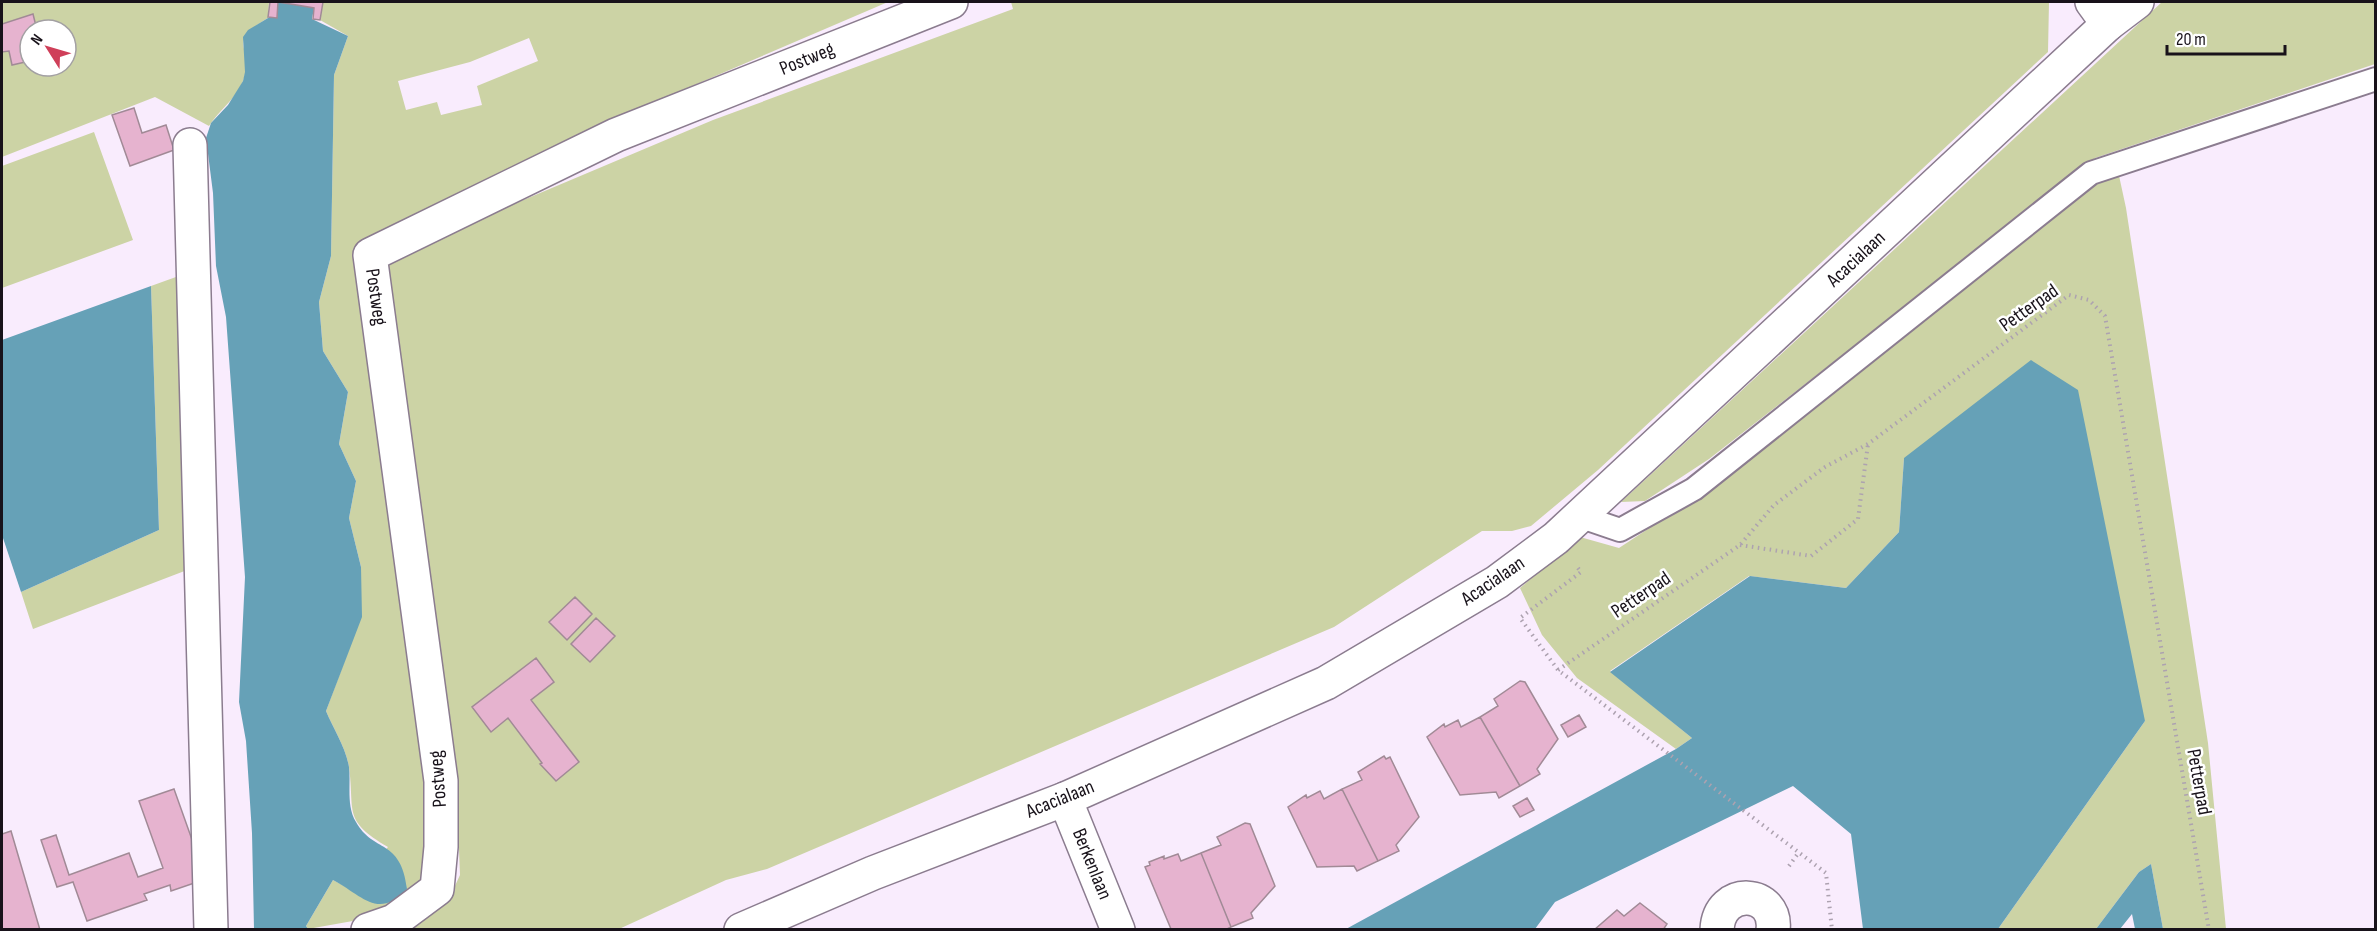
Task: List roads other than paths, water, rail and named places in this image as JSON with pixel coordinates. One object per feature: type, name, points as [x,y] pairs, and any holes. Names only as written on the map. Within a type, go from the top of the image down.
[{"type":"street","name":"Postweg","points":[[368,930],[394,921],[437,889],[441,792],[370,255],[616,135],[951,2]]},
{"type":"street","name":"Acacialaan","points":[[741,930],[873,873],[1065,798],[1326,683],[1497,582],[1556,538],[2100,13],[2137,2]]},
{"type":"street","points":[[190,145],[211,930]]},
{"type":"street","name":"Berkenlaan","points":[[1065,798],[1118,930]]},
{"type":"street","points":[[1717,930],[1717,918],[1723,907],[1734,899],[1747,897],[1760,901],[1770,911],[1773,930]]},
{"type":"lane","points":[[1578,516],[1620,530],[1694,489],[2091,173],[2376,79]]},
{"type":"water","points":[[278,2],[315,2],[312,19],[348,36],[334,75],[331,256],[319,302],[323,351],[348,392],[339,444],[356,481],[349,518],[361,567],[362,617],[326,711],[342,745],[349,767],[350,802],[353,816],[363,832],[386,848],[399,861],[407,889],[397,898],[379,904],[362,898],[333,880],[306,926],[308,929],[254,929],[252,833],[246,741],[239,702],[245,577],[226,317],[216,266],[213,193],[206,138],[211,123],[228,105],[243,81],[245,72],[243,37],[248,30],[268,18],[277,18]]},
{"type":"water","points":[[151,286],[159,530],[21,592],[2,535],[2,340]]},
{"type":"water","points":[[2031,360],[2078,390],[2145,721],[1998,929],[1863,929],[1851,834],[1793,786],[1555,902],[1535,929],[1346,929],[1676,749],[1692,738],[1610,672],[1750,576],[1846,588],[1899,532],[1904,458]]},
{"type":"water","points":[[2151,864],[2163,929],[2135,929],[2132,914],[2120,929],[2096,929],[2139,872]]}]
